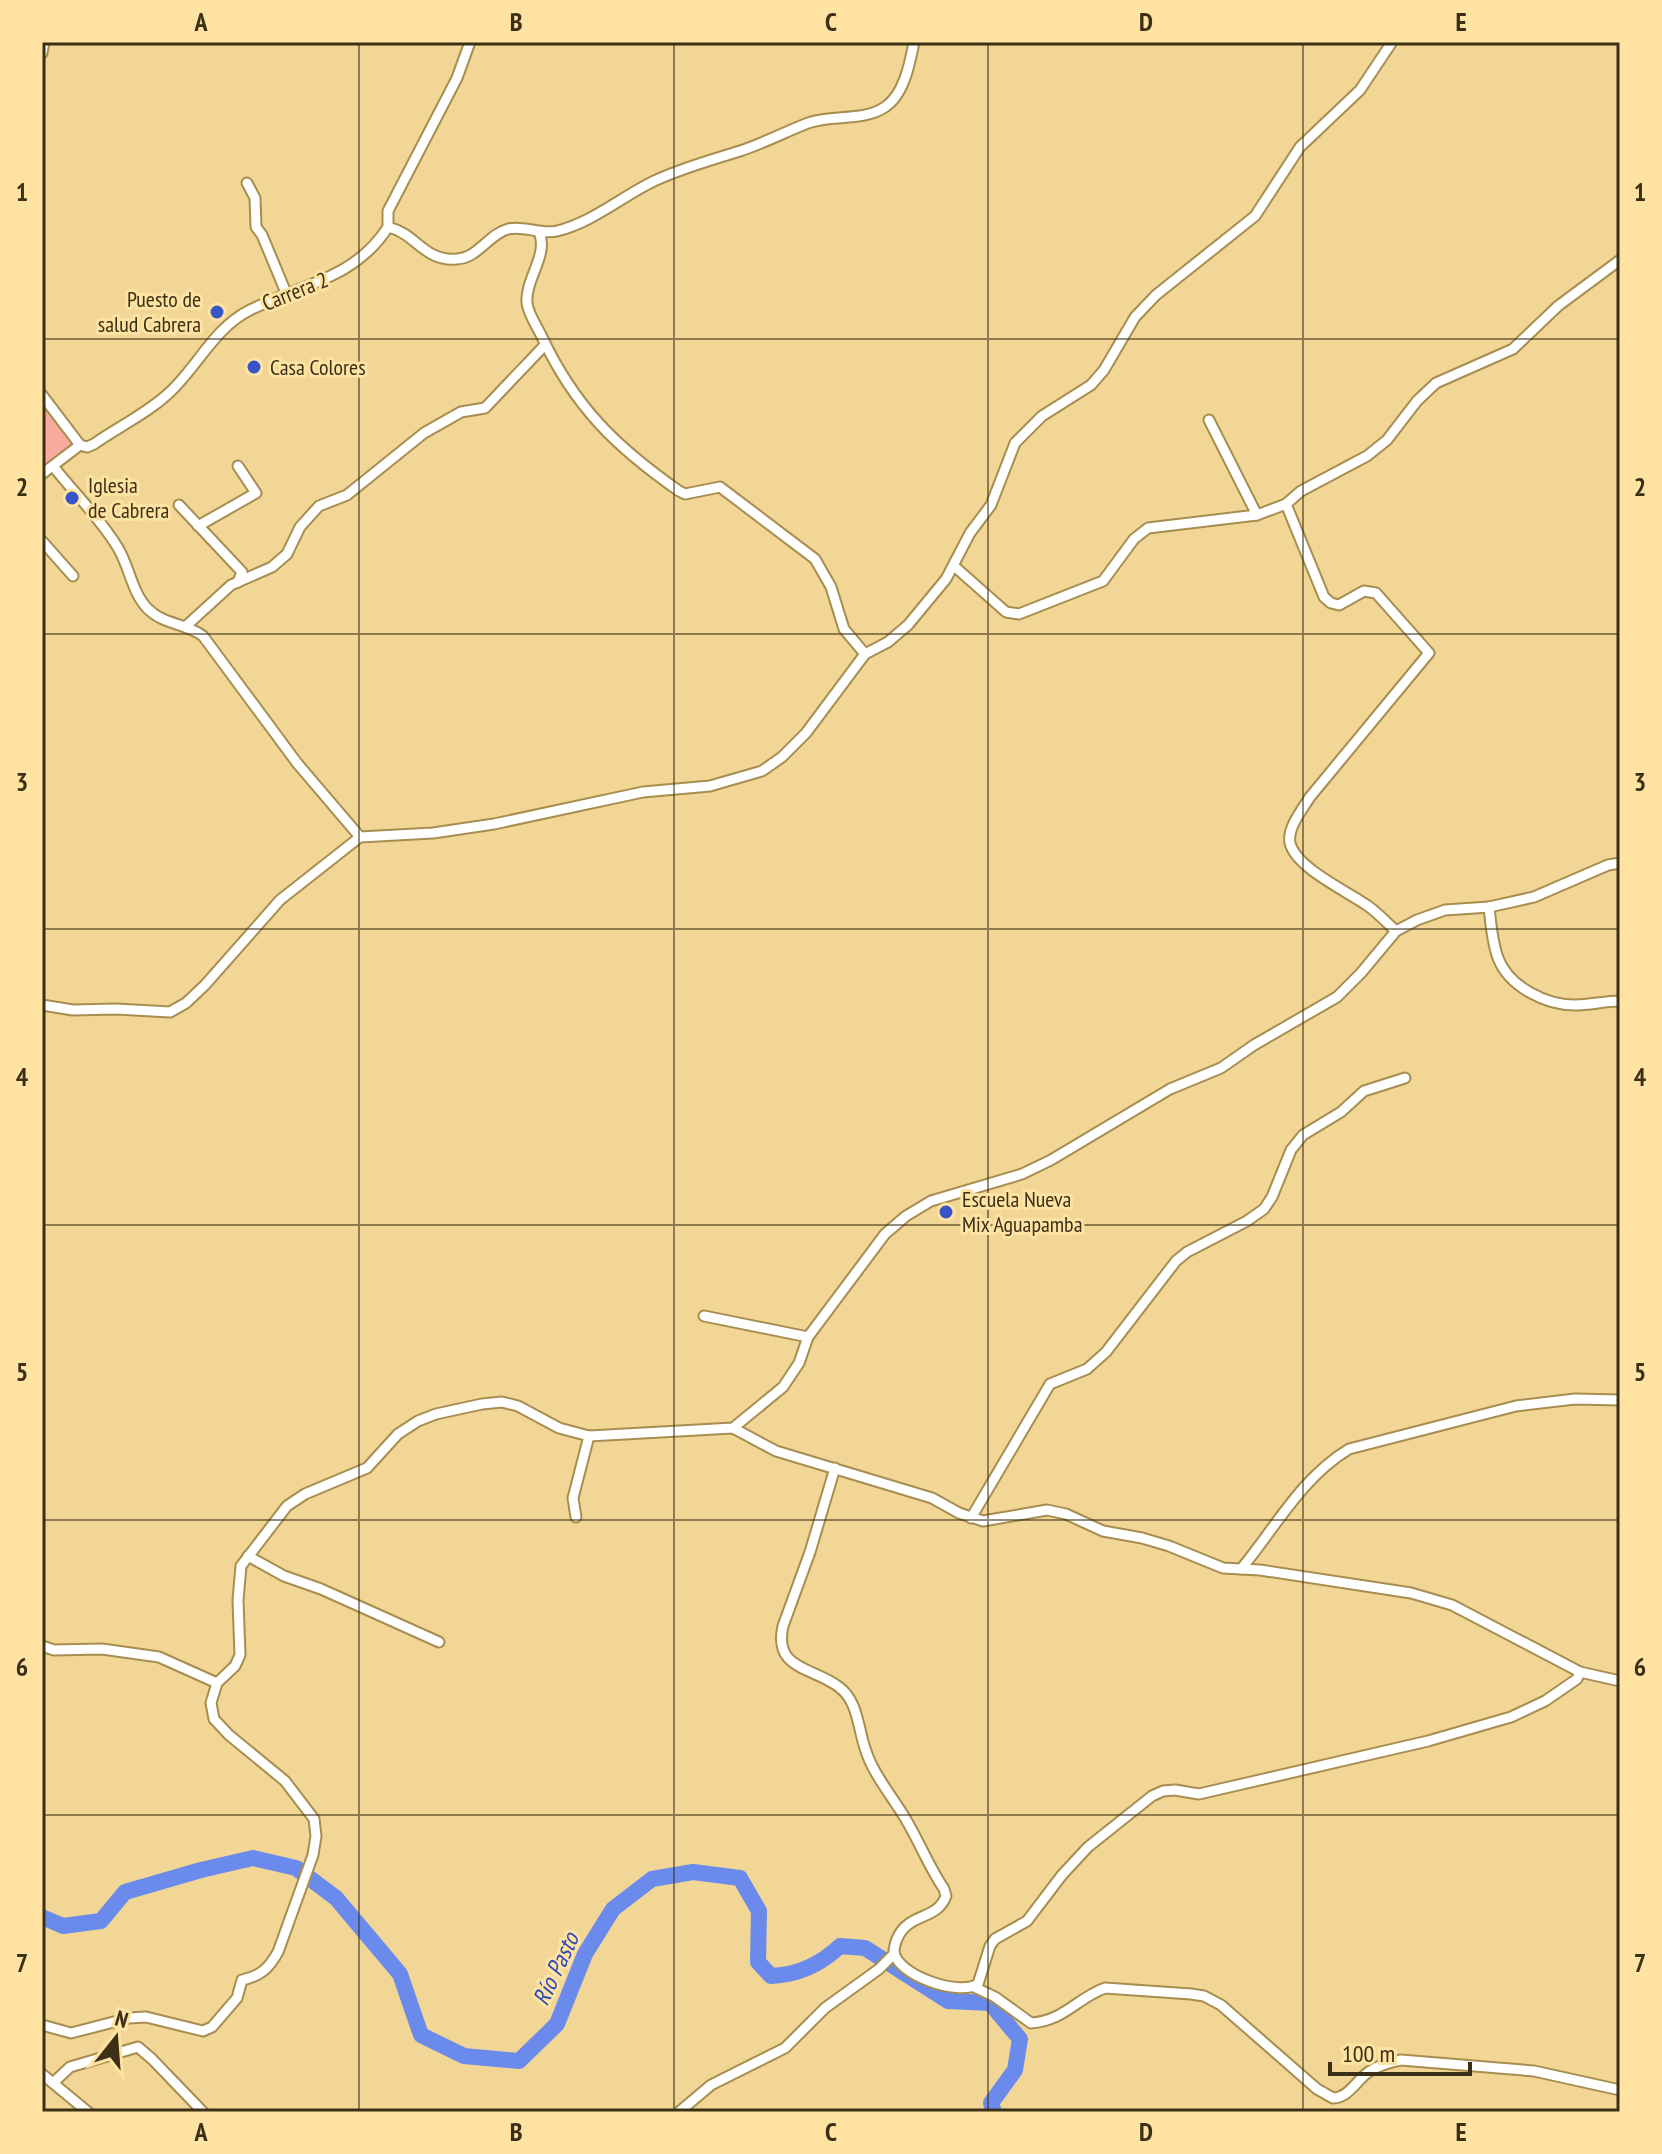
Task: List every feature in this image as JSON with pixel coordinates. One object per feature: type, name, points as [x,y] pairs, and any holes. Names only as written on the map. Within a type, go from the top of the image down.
[{"type":"street","points":[[42,53],[44,42]]},
{"type":"street","name":"Carrera 2","points":[[42,474],[80,445],[87,447],[94,444],[162,399],[232,320],[346,270],[388,227],[388,211],[457,78],[470,42]]},
{"type":"street","points":[[388,227],[410,237],[436,258],[453,260],[465,258],[509,228],[556,231],[606,211],[653,182],[809,123],[824,118],[865,114],[885,107],[893,101],[901,86],[914,42]]},
{"type":"street","points":[[42,1005],[73,1010],[170,1012],[186,1003],[205,985],[280,900],[360,837],[433,833],[494,824],[643,792],[732,782],[762,771],[782,757],[806,733],[865,654],[888,642],[908,625],[954,566],[970,533],[991,505],[1015,443],[1042,416],[1091,385],[1104,370],[1135,317],[1156,295],[1255,216],[1300,147],[1360,90],[1392,42]]},
{"type":"street","points":[[247,183],[255,198],[256,227],[287,295]]},
{"type":"street","points":[[539,232],[542,245],[527,300],[558,369],[598,425],[629,455],[685,494],[720,487],[815,559],[831,587],[844,629],[865,654]]},
{"type":"street","points":[[954,566],[1006,612],[1019,614],[1103,581],[1134,539],[1148,528],[1257,515],[1286,504],[1301,491],[1367,456],[1387,440],[1417,401],[1436,383],[1513,349],[1558,306],[1620,260]]},
{"type":"street","points":[[185,627],[231,585],[272,567],[287,554],[300,527],[319,506],[347,495],[424,433],[461,412],[485,408],[545,345]]},
{"type":"street","points":[[42,395],[80,445]]},
{"type":"street","points":[[1209,420],[1257,515]]},
{"type":"street","points":[[53,466],[115,543],[127,563],[137,595],[149,610],[163,620],[194,629],[203,636],[297,763],[360,837]]},
{"type":"street","points":[[198,526],[256,493],[238,466]]},
{"type":"street","points":[[1286,504],[1324,597],[1339,605],[1364,591],[1376,593],[1429,653],[1310,797],[1295,820],[1289,840],[1295,853],[1311,868],[1370,907],[1396,931]]},
{"type":"street","points":[[179,505],[242,572],[238,582]]},
{"type":"street","points":[[42,541],[73,576]]},
{"type":"street","points":[[733,1428],[783,1387],[799,1363],[808,1337],[885,1234],[906,1216],[931,1201],[1022,1174],[1170,1089],[1221,1068],[1337,997],[1396,931],[1445,910],[1489,907],[1534,897],[1608,865],[1620,863]]},
{"type":"street","points":[[1489,907],[1498,958],[1518,984],[1556,1003],[1576,1005],[1620,1001]]},
{"type":"street","points":[[971,1518],[1050,1384],[1087,1369],[1106,1352],[1176,1261],[1187,1252],[1264,1209],[1291,1150],[1303,1135],[1341,1112],[1364,1091],[1405,1078]]},
{"type":"street","points":[[704,1316],[808,1337]]},
{"type":"street","points":[[1241,1569],[1311,1478],[1329,1461],[1349,1449],[1516,1406],[1575,1399],[1620,1400]]},
{"type":"street","points":[[42,2025],[71,2033],[129,2018],[146,2017],[203,2031],[212,2027],[237,1998],[242,1980],[256,1977],[270,1966],[305,1881],[316,1836],[314,1819],[285,1781],[214,1719],[211,1703],[217,1683],[235,1666],[240,1655],[238,1578],[248,1556],[287,1506],[305,1494],[367,1468],[398,1434],[436,1414],[502,1402],[518,1406],[559,1428],[589,1436],[733,1428],[776,1451],[932,1498],[983,1521],[1047,1510],[1066,1514],[1103,1531],[1169,1546],[1223,1568],[1411,1593],[1452,1605],[1580,1672],[1620,1681]]},
{"type":"street","points":[[576,1517],[573,1498],[589,1436]]},
{"type":"street","points":[[679,2112],[711,2085],[785,2048],[825,2008],[892,1957],[903,1927],[909,1921],[938,1909],[946,1896],[866,1754],[849,1696],[840,1687],[787,1658],[780,1638],[835,1468]]},
{"type":"street","points":[[248,1556],[284,1576],[321,1589],[439,1642]]},
{"type":"street","points":[[42,1646],[54,1650],[102,1649],[159,1657],[217,1683]]},
{"type":"street","points":[[892,1957],[920,1977],[940,1986],[963,1990],[974,1987],[978,1984],[995,1939],[1027,1921],[1088,1847],[1152,1796],[1163,1791],[1199,1794],[1217,1791],[1470,1729],[1526,1712],[1577,1679],[1580,1672]]},
{"type":"street","points":[[974,1987],[995,1997],[1031,2023],[1062,2016],[1093,1992],[1105,1988],[1204,1996],[1221,2005],[1317,2089],[1333,2098],[1345,2096],[1370,2070],[1401,2060],[1534,2071],[1620,2090]]},
{"type":"street","points":[[53,2083],[70,2067],[138,2047],[203,2112]]},
{"type":"street","points":[[42,2074],[88,2112]]},
{"type":"shaded area","points":[[42,404],[75,444],[42,469]]},
{"type":"waterway","name":"Río Pasto","points":[[42,1917],[63,1926],[101,1921],[125,1892],[253,1858],[296,1868],[336,1898],[400,1974],[421,2035],[464,2056],[519,2061],[557,2024],[585,1954],[613,1909],[652,1879],[693,1872],[740,1878],[759,1911],[758,1962],[771,1976],[808,1967],[840,1946],[865,1948],[948,2001],[990,2003],[1020,2039],[1015,2070],[991,2103],[994,2112]]},
{"type":"place","name":"Puesto de salud Cabrera","points":[[217,312]]},
{"type":"place","name":"Casa Colores","points":[[254,367]]},
{"type":"place","name":"Iglesia de Cabrera","points":[[72,498]]},
{"type":"place","name":"Escuela Nueva Mix Aguapamba","points":[[946,1212]]}]
